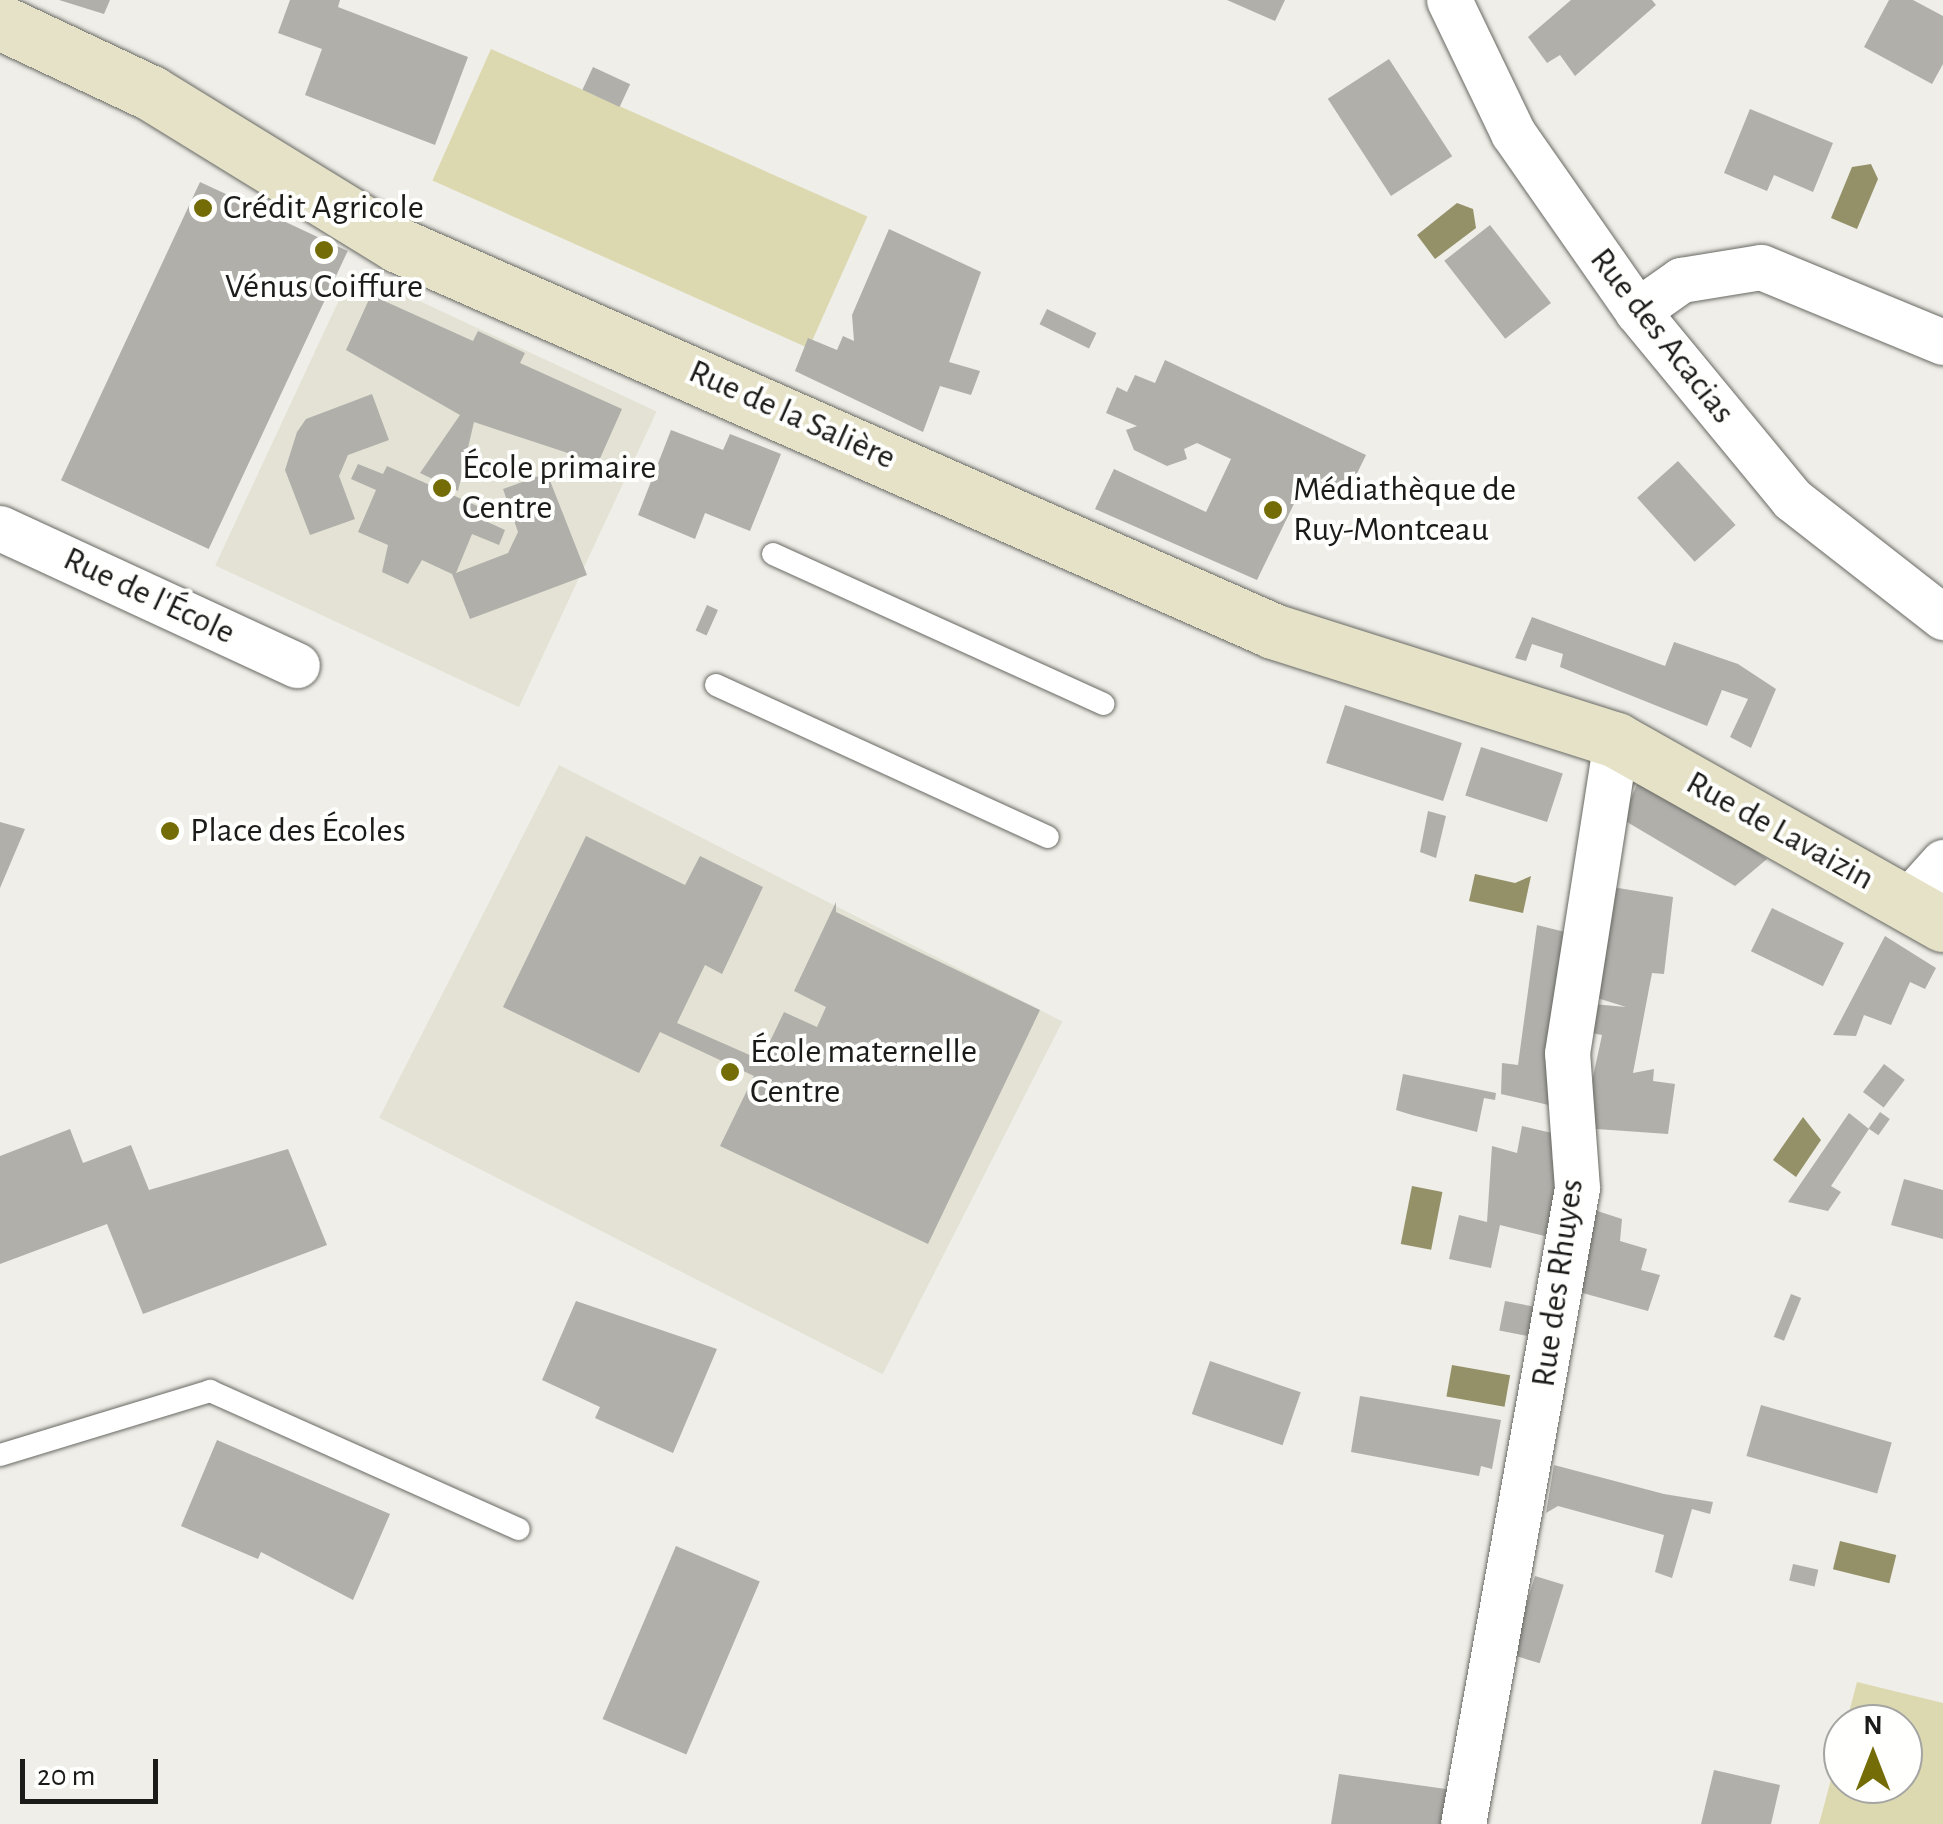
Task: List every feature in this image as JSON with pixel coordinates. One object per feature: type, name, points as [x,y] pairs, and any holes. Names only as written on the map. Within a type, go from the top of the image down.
[{"type":"main road","name":"Rue de la Salière","points":[[0,22],[151,92],[398,244],[1040,530],[1273,631],[1616,740]]},
{"type":"main road","name":"Rue de Lavaizin","points":[[1616,740],[1925,912]]},
{"type":"street","name":"Rue des Acacias","points":[[1449,0],[1513,133],[1638,310],[1792,498],[1943,617]]},
{"type":"street","points":[[1638,310],[1680,280],[1762,267],[1943,342]]},
{"type":"street","name":"Rue de l'École","points":[[0,528],[297,665]]},
{"type":"street","name":"Rue des Rhuyes","points":[[1464,1824],[1577,1188],[1568,1053],[1616,740]]},
{"type":"street","points":[[1925,912],[1943,862]]},
{"type":"lane","points":[[772,554],[1104,704]]},
{"type":"lane","points":[[716,685],[1048,837]]},
{"type":"lane","points":[[0,1455],[210,1391],[519,1530]]},
{"type":"shaded area","points":[[491,49],[867,217],[809,348],[432,181]]},
{"type":"shaded area","points":[[1871,164],[1878,179],[1857,229],[1831,218],[1852,167]]},
{"type":"shaded area","points":[[1457,203],[1473,209],[1476,228],[1435,259],[1417,235]]},
{"type":"shaded area","name":"École primaire Centre","points":[[353,270],[657,412],[519,707],[215,565]]},
{"type":"shaded area","name":"École maternelle Centre","points":[[559,765],[1062,1022],[883,1374],[379,1118]]},
{"type":"shaded area","points":[[1475,874],[1515,883],[1531,876],[1523,913],[1469,901]]},
{"type":"shaded area","points":[[1803,1117],[1821,1140],[1796,1177],[1773,1160]]},
{"type":"shaded area","points":[[1412,1186],[1442,1192],[1431,1250],[1401,1244]]},
{"type":"shaded area","points":[[1452,1365],[1510,1375],[1505,1407],[1446,1397]]},
{"type":"shaded area","points":[[1840,1541],[1896,1555],[1889,1583],[1833,1569]]},
{"type":"shaded area","points":[[1857,1682],[1943,1703],[1943,1824],[1819,1824],[1824,1804],[1923,1804],[1923,1704],[1851,1704]]},
{"type":"building","points":[[59,0],[110,0],[104,14]]},
{"type":"building","points":[[290,0],[340,0],[338,7],[468,57],[435,145],[305,95],[322,49],[278,33]]},
{"type":"building","points":[[1227,0],[1285,0],[1275,21]]},
{"type":"building","points":[[1571,0],[1652,0],[1656,5],[1575,76],[1560,55],[1547,63],[1528,37]]},
{"type":"building","points":[[1889,0],[1913,0],[1943,16],[1943,64],[1932,84],[1864,47]]},
{"type":"building","points":[[1389,59],[1452,156],[1391,196],[1328,99]]},
{"type":"building","points":[[593,67],[630,84],[620,107],[582,90]]},
{"type":"building","points":[[1750,109],[1833,143],[1813,192],[1774,175],[1767,191],[1724,173]]},
{"type":"building","points":[[200,182],[348,251],[209,549],[61,480]]},
{"type":"building","points":[[1490,225],[1551,303],[1505,339],[1444,261]]},
{"type":"building","points":[[889,229],[981,272],[949,362],[980,371],[971,395],[940,386],[923,432],[795,371],[808,338],[837,350],[843,336],[854,341],[852,315]]},
{"type":"building","points":[[371,295],[473,341],[478,331],[525,353],[520,363],[622,409],[598,463],[474,422],[458,491],[420,473],[460,415],[346,350]]},
{"type":"building","points":[[1047,309],[1096,333],[1089,348],[1040,324]]},
{"type":"building","points":[[1165,360],[1366,455],[1346,496],[1307,477],[1257,580],[1095,509],[1114,469],[1206,512],[1231,459],[1197,443],[1184,449],[1187,459],[1167,466],[1134,450],[1126,430],[1137,426],[1106,413],[1117,387],[1127,392],[1135,375],[1155,383]]},
{"type":"building","points":[[372,394],[389,440],[348,455],[339,476],[355,519],[310,535],[285,470],[297,432],[306,419]]},
{"type":"building","points":[[671,430],[723,450],[730,434],[781,454],[750,531],[705,513],[695,539],[638,515]]},
{"type":"building","points":[[1678,461],[1736,525],[1695,562],[1637,498]]},
{"type":"building","points":[[358,464],[383,474],[387,466],[484,509],[479,518],[505,530],[499,545],[472,534],[456,573],[508,553],[518,532],[503,489],[547,473],[587,575],[470,619],[452,574],[422,560],[408,584],[382,572],[388,545],[358,532],[376,490],[351,479]]},
{"type":"building","points":[[707,605],[718,610],[707,635],[696,631]]},
{"type":"building","points":[[1532,617],[1665,666],[1674,642],[1738,664],[1776,689],[1751,748],[1730,737],[1748,699],[1722,690],[1707,726],[1560,667],[1563,654],[1532,644],[1526,661],[1515,658]]},
{"type":"building","points":[[1345,705],[1462,743],[1443,801],[1326,763]]},
{"type":"building","points":[[1481,747],[1563,774],[1547,822],[1465,796]]},
{"type":"building","points":[[1639,780],[1767,859],[1735,886],[1622,819]]},
{"type":"building","points":[[1428,811],[1446,816],[1436,858],[1420,852]]},
{"type":"building","points":[[0,822],[25,829],[0,888]]},
{"type":"building","points":[[586,836],[685,885],[700,856],[763,887],[722,974],[705,965],[677,1023],[761,1060],[784,1012],[817,1027],[826,1007],[794,991],[836,902],[836,912],[1040,1010],[928,1244],[720,1146],[754,1076],[660,1032],[639,1073],[503,1007]]},
{"type":"building","points":[[1612,887],[1673,897],[1664,974],[1652,973],[1633,1073],[1654,1069],[1653,1081],[1675,1084],[1668,1134],[1582,1128],[1602,1035],[1591,1033],[1593,1004],[1626,1007],[1594,997]]},
{"type":"building","points":[[1772,908],[1844,943],[1823,986],[1751,951]]},
{"type":"building","points":[[1537,925],[1573,934],[1553,1106],[1501,1094],[1502,1063],[1518,1065]]},
{"type":"building","points":[[1885,936],[1936,968],[1925,989],[1910,982],[1891,1025],[1864,1015],[1856,1036],[1833,1035]]},
{"type":"building","points":[[1884,1064],[1905,1080],[1884,1108],[1863,1092]]},
{"type":"building","points":[[1403,1074],[1496,1093],[1495,1100],[1484,1098],[1477,1132],[1412,1115],[1396,1110]]},
{"type":"building","points":[[1880,1112],[1890,1119],[1878,1135],[1869,1128]]},
{"type":"building","points":[[1849,1113],[1869,1129],[1831,1186],[1841,1192],[1828,1211],[1788,1202]]},
{"type":"building","points":[[1522,1126],[1552,1133],[1552,1160],[1562,1163],[1553,1238],[1500,1225],[1491,1268],[1449,1259],[1459,1215],[1487,1222],[1492,1146],[1517,1153]]},
{"type":"building","points":[[70,1129],[83,1163],[131,1145],[149,1190],[288,1149],[327,1245],[143,1314],[107,1224],[0,1264],[0,1156]]},
{"type":"building","points":[[1904,1179],[1943,1190],[1943,1239],[1891,1225]]},
{"type":"building","points":[[1585,1207],[1622,1219],[1620,1241],[1647,1249],[1641,1270],[1660,1275],[1648,1311],[1579,1292]]},
{"type":"building","points":[[1791,1294],[1801,1298],[1784,1341],[1774,1337]]},
{"type":"building","points":[[576,1301],[717,1349],[673,1453],[595,1418],[600,1407],[542,1380]]},
{"type":"building","points":[[1505,1301],[1547,1309],[1541,1339],[1499,1330]]},
{"type":"building","points":[[1210,1361],[1301,1392],[1283,1445],[1192,1414]]},
{"type":"building","points":[[1360,1396],[1501,1420],[1492,1469],[1481,1466],[1479,1476],[1351,1452]]},
{"type":"building","points":[[1761,1405],[1892,1442],[1877,1493],[1746,1456]]},
{"type":"building","points":[[217,1440],[390,1514],[353,1600],[261,1552],[258,1559],[181,1526]]},
{"type":"building","points":[[1554,1465],[1664,1494],[1713,1502],[1710,1514],[1692,1509],[1672,1578],[1655,1572],[1664,1535],[1558,1506],[1546,1513]]},
{"type":"building","points":[[676,1546],[760,1582],[686,1755],[603,1719]]},
{"type":"building","points":[[1793,1564],[1818,1570],[1815,1586],[1789,1581]]},
{"type":"building","points":[[1535,1576],[1564,1585],[1540,1663],[1511,1654]]},
{"type":"building","points":[[1714,1770],[1780,1785],[1771,1824],[1701,1824]]},
{"type":"building","points":[[1339,1774],[1453,1790],[1448,1824],[1331,1824]]},
{"type":"place","name":"Crédit Agricole","points":[[203,208]]},
{"type":"place","name":"Vénus Coiffure","points":[[324,250]]},
{"type":"place","name":"École primaire Centre","points":[[442,488]]},
{"type":"place","name":"Médiathèque de Ruy-Montceau","points":[[1273,510]]},
{"type":"place","name":"Place des Écoles","points":[[170,831]]},
{"type":"place","name":"École maternelle Centre","points":[[730,1072]]}]
